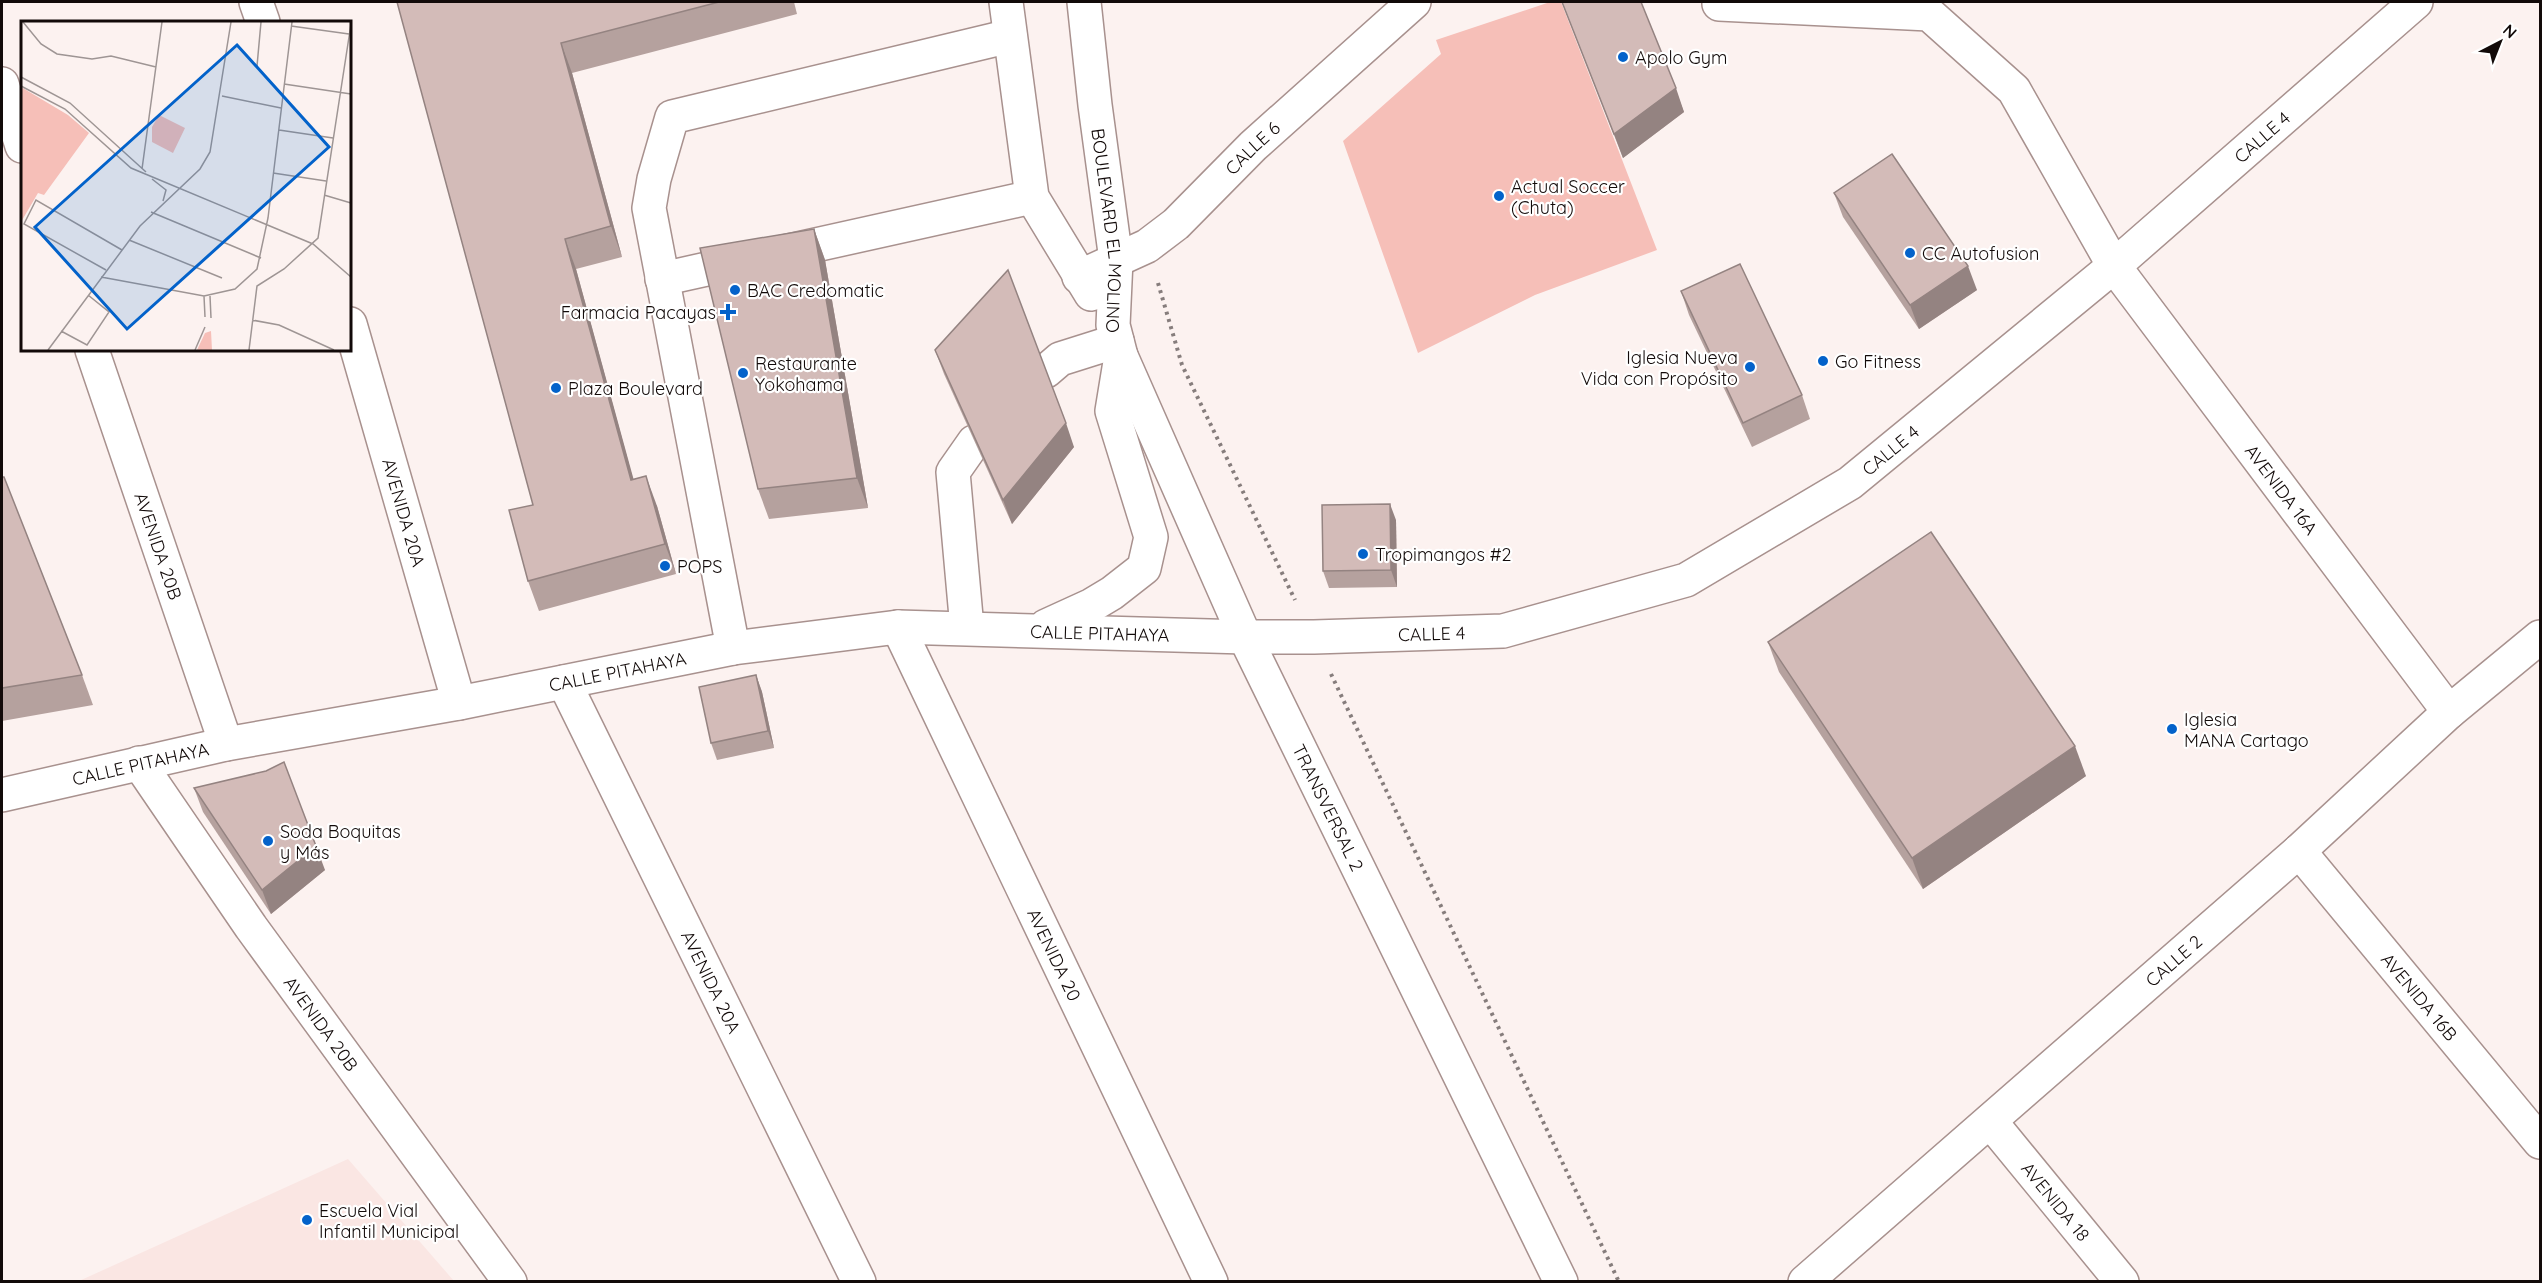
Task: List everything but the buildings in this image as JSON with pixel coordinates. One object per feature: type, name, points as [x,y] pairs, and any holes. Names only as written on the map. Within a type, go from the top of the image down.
[{"type":"street","points":[[256,2],[262,21]]},
{"type":"street","name":"BOULEVARD EL MOLINO","points":[[1006,2],[1032,197],[1117,341]]},
{"type":"street","name":"BOULEVARD EL MOLINO","points":[[1084,2],[1116,260],[1117,341]]},
{"type":"street","name":"CALLE 6","points":[[1079,277],[1147,246],[1176,224],[1253,146],[1414,2]]},
{"type":"street","name":"CALLE 4","points":[[1245,637],[1503,631],[1686,580],[1850,483],[2114,266],[2416,2]]},
{"type":"street","name":"AVENIDA 16A","points":[[1719,4],[1929,14],[2013,90],[2114,266],[2449,712]]},
{"type":"street","points":[[733,648],[649,207],[654,179],[672,117],[1010,36]]},
{"type":"street","points":[[2,84],[21,143]]},
{"type":"street","points":[[662,279],[1032,197]]},
{"type":"street","name":"AVENIDA 20A","points":[[351,327],[459,703]]},
{"type":"street","points":[[1039,629],[1112,594],[1144,568],[1151,537],[1112,411],[1117,341],[1060,358],[1046,371]]},
{"type":"street","name":"TRANSVERSAL 2","points":[[1117,341],[1245,637],[1561,1281]]},
{"type":"street","name":"AVENIDA 20B","points":[[92,351],[226,744]]},
{"type":"street","points":[[967,628],[953,471],[974,442]]},
{"type":"street","name":"CALLE PITAHAYA","points":[[2,795],[226,744],[459,703],[733,648],[898,627],[1039,629],[1245,637]]},
{"type":"street","name":"AVENIDA 20","points":[[898,627],[1211,1281]]},
{"type":"street","name":"CALLE 2","points":[[1805,1281],[2299,851],[2449,712],[2541,637]]},
{"type":"street","name":"AVENIDA 20A","points":[[564,682],[859,1281]]},
{"type":"street","name":"AVENIDA 20B","points":[[139,763],[251,927],[510,1281]]},
{"type":"street","name":"AVENIDA 16B","points":[[2299,851],[2541,1142]]},
{"type":"street","name":"AVENIDA 18","points":[[1990,1121],[2122,1281]]},
{"type":"shaded area","name":"Actual Soccer (Chuta)","points":[[1550,2],[1561,2],[1657,250],[1535,295],[1418,353],[1343,141],[1441,54],[1436,40]]},
{"type":"shaded area","name":"Escuela Vial Infantil Municipal","points":[[348,1159],[454,1281],[79,1281]]},
{"type":"place","name":"Apolo Gym","points":[[1623,57]]},
{"type":"place","name":"Actual Soccer (Chuta)","points":[[1499,196]]},
{"type":"place","name":"CC Autofusion","points":[[1910,253]]},
{"type":"place","name":"BAC Credomatic","points":[[735,290]]},
{"type":"place","name":"Farmacia Pacayas","points":[[728,312]]},
{"type":"place","name":"Go Fitness","points":[[1823,361]]},
{"type":"place","name":"Iglesia Nueva Vida con Propósito","points":[[1750,367]]},
{"type":"place","name":"Restaurante Yokohama","points":[[743,373]]},
{"type":"place","name":"Plaza Boulevard","points":[[556,388]]},
{"type":"place","name":"Tropimangos #2","points":[[1363,554]]},
{"type":"place","name":"POPS","points":[[665,566]]},
{"type":"place","name":"Iglesia MANA Cartago","points":[[2172,729]]},
{"type":"place","name":"Soda Boquitas y Más","points":[[268,841]]},
{"type":"place","name":"Escuela Vial Infantil Municipal","points":[[307,1220]]}]
